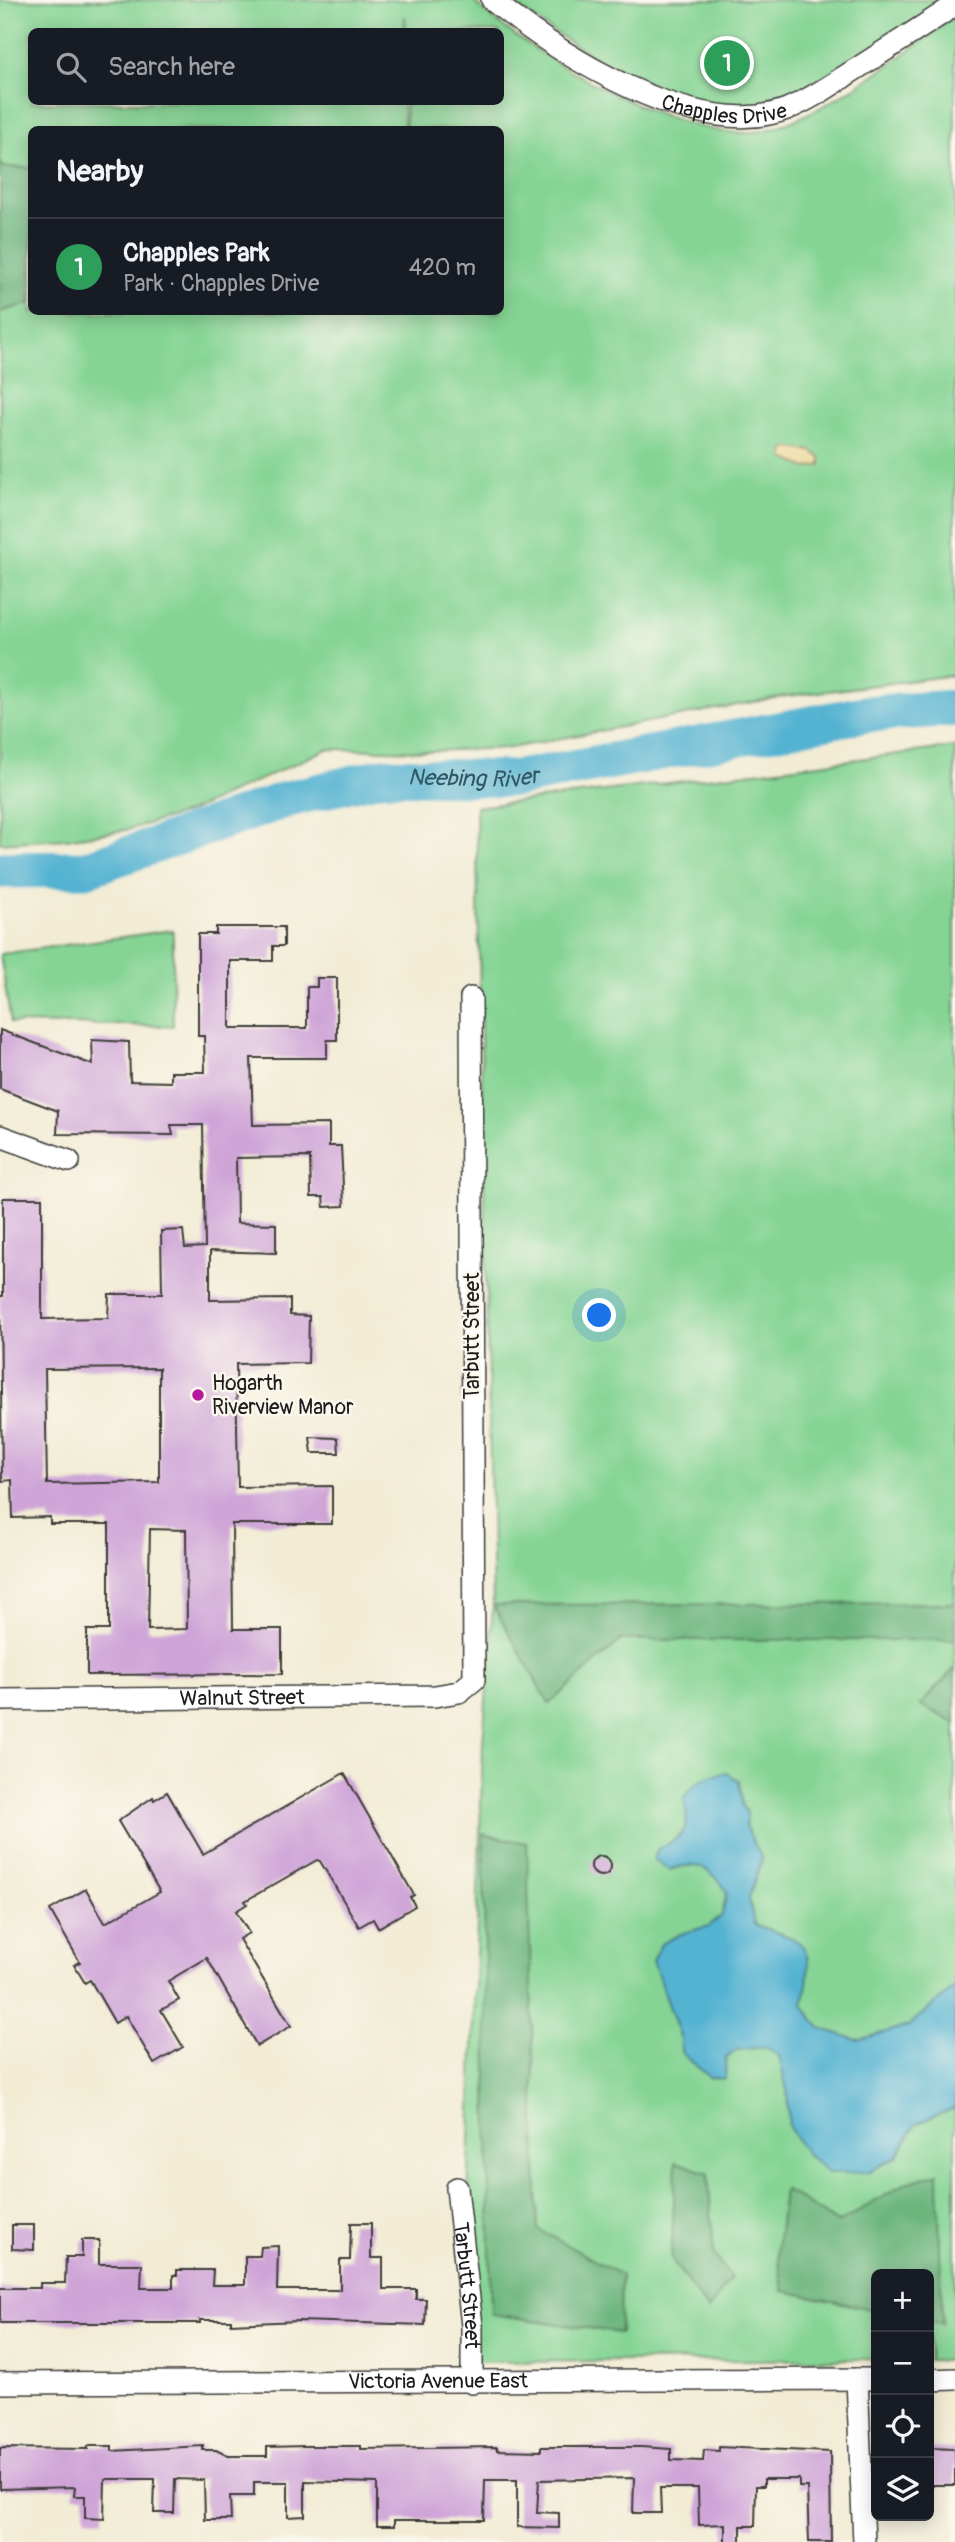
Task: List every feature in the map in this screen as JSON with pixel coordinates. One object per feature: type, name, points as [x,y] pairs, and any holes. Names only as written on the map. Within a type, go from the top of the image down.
[{"type":"street","name":"Chapples Drive","points":[[492,0],[537,36],[634,89],[694,110],[727,117],[761,115],[808,99],[955,5]]},
{"type":"street","name":"Tarbutt Street","points":[[471,998],[474,1674]]},
{"type":"street","points":[[0,1136],[69,1161]]},
{"type":"street","name":"Walnut Street","points":[[0,1700],[435,1696],[459,1692],[474,1680],[474,1674]]},
{"type":"street","name":"Tarbutt Street","points":[[457,2188],[472,2326],[472,2383]]},
{"type":"street","points":[[864,2542],[867,2379]]},
{"type":"street","name":"Victoria Avenue East","points":[[0,2383],[472,2383],[867,2379]]},
{"type":"street","points":[[934,2379],[955,2379]]},
{"type":"green space","points":[[0,0],[472,0],[528,44],[605,89],[686,123],[723,131],[755,132],[804,116],[832,101],[887,66],[955,15],[955,675],[780,697],[510,748],[431,751],[327,749],[189,812],[126,830],[66,839],[0,843]]},
{"type":"green space","points":[[510,0],[943,0],[829,77],[779,99],[754,106],[728,107],[662,88],[626,72],[559,35]]},
{"type":"green space","points":[[0,161],[3,167],[28,168],[28,304],[0,312]]},
{"type":"green space","points":[[955,747],[955,2361],[934,2360],[934,2269],[871,2269],[871,2359],[477,2362],[468,2199],[483,1742],[493,1605],[476,807]]},
{"type":"green space","points":[[173,930],[173,1026],[11,1023],[0,954]]},
{"type":"green space","points":[[955,1603],[955,1640],[621,1640],[549,1704],[493,1605]]},
{"type":"green space","points":[[955,1668],[955,1723],[920,1705]]},
{"type":"green space","points":[[483,1834],[527,1843],[538,2229],[621,2275],[620,2333],[491,2314]]},
{"type":"green space","points":[[676,2162],[708,2173],[714,2255],[731,2278],[708,2310],[671,2259]]},
{"type":"green space","points":[[938,2173],[942,2324],[934,2322],[934,2269],[871,2269],[871,2309],[783,2291],[777,2250],[784,2189],[838,2223],[906,2183]]},
{"type":"sand","points":[[785,449],[812,451],[821,458],[821,465],[807,468],[784,458]]},
{"type":"water","points":[[728,1773],[739,1781],[742,1804],[747,1813],[746,1827],[762,1859],[749,1898],[754,1924],[787,1936],[803,1946],[808,1971],[803,2005],[820,2028],[857,2040],[908,2026],[955,1987],[955,2108],[916,2124],[897,2157],[868,2172],[829,2173],[807,2155],[789,2127],[787,2090],[779,2056],[766,2047],[737,2050],[726,2058],[725,2079],[709,2077],[681,2052],[681,2039],[653,1961],[661,1944],[683,1933],[709,1926],[722,1915],[727,1892],[709,1871],[695,1866],[669,1870],[654,1859],[658,1849],[681,1835],[684,1830],[687,1817],[684,1798],[688,1792],[703,1779]]},
{"type":"building","points":[[216,927],[284,927],[284,946],[273,946],[273,961],[230,961],[230,1028],[307,1028],[307,987],[317,987],[317,978],[337,978],[337,1040],[327,1040],[327,1058],[251,1058],[253,1125],[329,1124],[329,1146],[341,1146],[344,1206],[324,1207],[323,1197],[311,1197],[310,1157],[236,1158],[237,1223],[276,1224],[276,1253],[210,1251],[210,1300],[290,1299],[290,1315],[309,1316],[308,1363],[236,1364],[238,1487],[332,1486],[332,1524],[232,1524],[233,1629],[282,1629],[282,1674],[87,1675],[87,1630],[109,1630],[109,1524],[50,1524],[50,1517],[13,1518],[12,1480],[2,1481],[0,1296],[3,1296],[3,1198],[42,1198],[42,1319],[108,1318],[109,1294],[162,1294],[161,1231],[183,1230],[185,1248],[205,1247],[203,1125],[171,1125],[173,1135],[57,1134],[58,1111],[0,1089],[0,1030],[93,1065],[92,1040],[129,1042],[130,1081],[171,1082],[171,1072],[205,1072],[204,1036],[198,1036],[198,934],[216,934]],"holes":[[[159,1368],[159,1482],[47,1484],[45,1369]],[[150,1529],[186,1530],[187,1629],[148,1630]]]},
{"type":"building","points":[[310,1437],[338,1438],[339,1453],[312,1453]]},
{"type":"building","points":[[344,1773],[414,1895],[410,1897],[415,1906],[378,1928],[373,1919],[359,1927],[317,1860],[245,1901],[247,1904],[236,1911],[249,1933],[239,1939],[291,2026],[257,2046],[207,1958],[168,1981],[179,2000],[161,2010],[183,2047],[154,2064],[126,2016],[115,2023],[90,1980],[85,1983],[74,1965],[80,1962],[50,1910],[86,1889],[105,1923],[160,1892],[118,1821],[153,1797],[154,1800],[167,1792],[203,1854]]},
{"type":"building","points":[[601,1856],[608,1859],[611,1866],[608,1873],[601,1876],[594,1873],[591,1866],[594,1859]]},
{"type":"building","points":[[351,2223],[371,2223],[371,2258],[383,2258],[383,2289],[416,2289],[416,2299],[426,2299],[425,2325],[299,2321],[231,2324],[231,2320],[200,2320],[200,2323],[0,2323],[0,2288],[40,2288],[40,2283],[65,2283],[66,2257],[82,2257],[82,2240],[99,2240],[99,2264],[142,2264],[141,2288],[173,2288],[173,2275],[177,2275],[177,2270],[213,2270],[212,2285],[245,2285],[245,2256],[260,2256],[261,2247],[278,2246],[277,2290],[340,2290],[340,2260],[350,2260]]},
{"type":"building","points":[[12,2225],[34,2225],[34,2250],[12,2249]]},
{"type":"building","points":[[88,2446],[112,2446],[112,2451],[203,2446],[203,2450],[216,2450],[228,2456],[267,2456],[267,2447],[306,2446],[361,2446],[361,2449],[497,2447],[497,2450],[541,2451],[541,2447],[641,2447],[671,2449],[671,2460],[703,2461],[704,2450],[719,2451],[719,2447],[830,2452],[831,2542],[809,2542],[807,2487],[799,2487],[799,2479],[764,2479],[764,2486],[756,2486],[755,2526],[741,2526],[741,2542],[725,2542],[725,2524],[699,2525],[698,2488],[660,2488],[661,2513],[633,2513],[634,2478],[539,2480],[537,2512],[559,2513],[559,2528],[517,2527],[517,2480],[485,2480],[484,2520],[394,2520],[394,2526],[377,2526],[377,2483],[305,2481],[305,2516],[288,2517],[288,2482],[254,2482],[254,2496],[230,2496],[231,2520],[205,2520],[204,2480],[175,2479],[174,2513],[154,2513],[155,2479],[105,2479],[104,2519],[85,2518],[85,2496],[74,2496],[75,2487],[0,2489],[0,2448],[88,2449]]},
{"type":"building","points":[[934,2448],[955,2449],[955,2485],[934,2485]]},
{"type":"waterway","name":"Neebing River","points":[[0,870],[86,869],[288,799],[383,776],[514,779],[865,714],[955,708]]},
{"type":"place","name":"Chapples Park","points":[[727,63]]},
{"type":"place","name":"Hogarth Riverview Manor","points":[[198,1395]]}]
